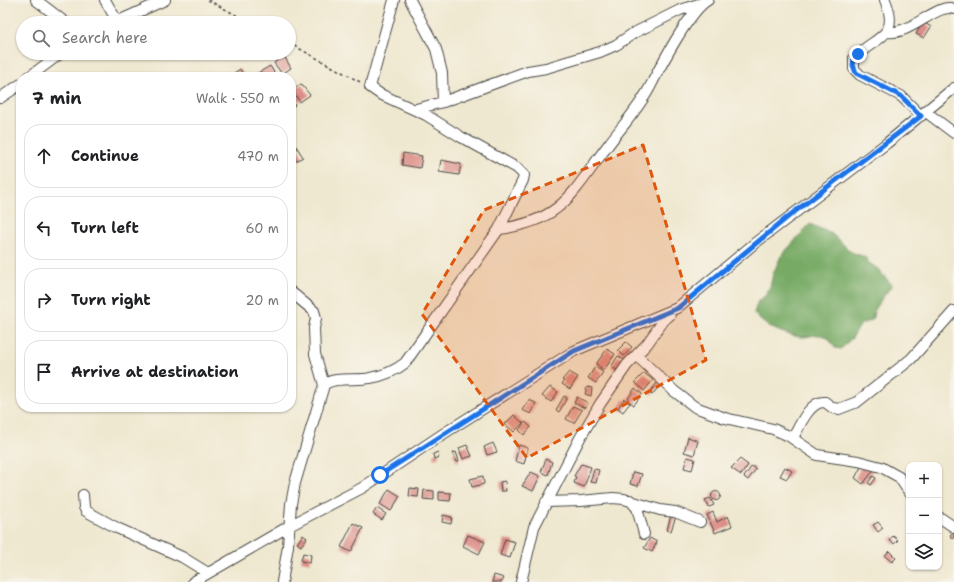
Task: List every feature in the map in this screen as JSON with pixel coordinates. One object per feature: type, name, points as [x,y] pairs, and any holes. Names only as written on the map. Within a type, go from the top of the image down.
[{"type":"street","points":[[36,0],[57,16]]},
{"type":"street","points":[[105,0],[112,16]]},
{"type":"street","points":[[129,16],[165,0]]},
{"type":"street","points":[[324,385],[329,381],[369,378],[397,369],[405,363],[498,229],[523,180],[524,174],[522,170],[461,137],[416,109],[380,94],[370,87],[394,0]]},
{"type":"street","points":[[410,0],[436,49],[442,73],[443,102]]},
{"type":"street","points":[[885,0],[890,12],[891,22],[886,32],[854,58],[854,69],[860,75],[901,96],[923,114],[954,133]]},
{"type":"street","points":[[416,109],[443,102],[523,72],[546,68],[600,52],[616,45],[634,32],[680,10],[706,1]]},
{"type":"street","points":[[498,229],[513,227],[528,222],[554,211],[566,202],[645,96],[663,60],[706,1]]},
{"type":"street","points":[[886,32],[901,32],[944,8],[954,9]]},
{"type":"street","points":[[36,72],[52,60]]},
{"type":"street","points":[[0,98],[16,87]]},
{"type":"street","points":[[521,582],[534,527],[546,502],[600,404],[627,365],[637,356],[664,320],[778,225],[923,114],[954,88]]},
{"type":"street","points":[[282,582],[290,525],[291,504],[295,483],[324,385],[315,354],[314,328],[316,318],[314,311],[296,296]]},
{"type":"street","points":[[193,582],[290,525],[362,488],[443,434],[574,351],[678,308]]},
{"type":"street","points":[[794,438],[803,420],[814,405],[819,402],[825,402],[833,408],[838,409],[857,402],[911,359],[954,311]]},
{"type":"street","points":[[637,356],[674,391],[695,407],[725,418],[773,429],[794,438],[817,455],[858,461],[889,471],[899,477],[906,488]]},
{"type":"street","points":[[83,495],[84,507],[86,511],[116,528],[182,558],[208,573]]},
{"type":"street","points":[[546,502],[613,498],[630,500],[660,510],[675,512],[700,522]]},
{"type":"street","points":[[630,500],[637,508],[644,534]]},
{"type":"street","points":[[942,519],[954,527]]},
{"type":"path","points":[[208,0],[238,16]]},
{"type":"path","points":[[296,47],[370,87]]},
{"type":"highlighted area","points":[[643,145],[706,360],[527,458],[422,314],[484,210]]},
{"type":"green space","points":[[810,224],[832,234],[851,252],[865,257],[869,263],[878,269],[892,285],[875,308],[872,320],[861,324],[852,338],[841,349],[835,348],[828,338],[822,335],[800,337],[781,332],[768,326],[754,313],[758,301],[765,296],[770,287],[773,274],[781,256]]},
{"type":"building","points":[[923,22],[931,27],[924,38],[916,34]]},
{"type":"building","points":[[278,60],[286,60],[291,68],[285,72],[281,72],[274,63]]},
{"type":"building","points":[[270,66],[274,72],[260,72]]},
{"type":"building","points":[[301,84],[310,95],[300,102],[296,96],[296,87]]},
{"type":"building","points":[[296,146],[303,157],[296,161]]},
{"type":"building","points":[[403,153],[422,156],[420,168],[402,165]]},
{"type":"building","points":[[441,160],[461,164],[459,175],[439,172]]},
{"type":"building","points":[[626,342],[632,347],[624,356],[618,350]]},
{"type":"building","points":[[607,349],[615,354],[604,370],[596,364]]},
{"type":"building","points":[[618,356],[624,360],[617,370],[611,367]]},
{"type":"building","points":[[595,367],[603,372],[596,383],[588,378]]},
{"type":"building","points":[[569,372],[578,377],[570,389],[562,384],[564,381],[562,380]]},
{"type":"building","points":[[644,373],[653,380],[644,391],[635,382]]},
{"type":"building","points":[[657,383],[660,385],[652,395],[649,393]]},
{"type":"building","points":[[550,387],[558,392],[551,402],[542,396]]},
{"type":"building","points":[[587,387],[592,388],[591,396],[585,394]]},
{"type":"building","points":[[635,388],[642,394],[634,405],[627,400]]},
{"type":"building","points":[[564,396],[567,398],[559,412],[556,410]]},
{"type":"building","points":[[577,397],[588,403],[585,408],[574,403]]},
{"type":"building","points":[[624,399],[630,403],[623,412],[618,408]]},
{"type":"building","points":[[529,400],[536,403],[531,414],[522,410]]},
{"type":"building","points":[[573,406],[582,410],[574,423],[566,419]]},
{"type":"building","points":[[514,415],[523,423],[514,432],[505,424]]},
{"type":"building","points":[[525,422],[531,427],[524,435],[519,430]]},
{"type":"building","points":[[688,437],[698,441],[694,455],[684,452]]},
{"type":"building","points":[[493,443],[497,452],[487,455],[484,447]]},
{"type":"building","points":[[467,445],[472,456],[463,459],[459,448]]},
{"type":"building","points":[[519,445],[528,448],[524,464],[515,461]]},
{"type":"building","points":[[438,452],[439,457],[434,459],[433,454]]},
{"type":"building","points":[[456,452],[459,461],[457,462],[453,453]]},
{"type":"building","points":[[687,457],[695,459],[692,470],[684,468]]},
{"type":"building","points":[[546,459],[552,462],[548,475],[541,472]]},
{"type":"building","points":[[740,459],[748,465],[741,475],[731,468]]},
{"type":"building","points":[[581,464],[591,467],[584,487],[574,483],[576,477],[574,476]]},
{"type":"building","points":[[865,465],[873,471],[863,484],[855,478],[861,467],[862,468]]},
{"type":"building","points":[[752,466],[756,469],[748,480],[744,477]]},
{"type":"building","points":[[785,467],[792,471],[787,479],[780,476]]},
{"type":"building","points":[[594,469],[599,470],[596,483],[590,482]]},
{"type":"building","points":[[531,472],[540,476],[533,491],[522,486]]},
{"type":"building","points":[[633,472],[642,474],[638,486],[630,484]]},
{"type":"building","points":[[483,476],[484,484],[472,487],[470,479]]},
{"type":"building","points":[[873,476],[876,478],[871,485],[868,483]]},
{"type":"building","points":[[505,481],[506,491],[501,491],[500,482]]},
{"type":"building","points":[[410,488],[419,489],[418,497],[409,496]]},
{"type":"building","points":[[389,489],[400,496],[391,511],[380,504]]},
{"type":"building","points":[[424,490],[434,491],[434,500],[423,499]]},
{"type":"building","points":[[439,492],[451,493],[450,501],[439,500]]},
{"type":"building","points":[[714,492],[718,492],[720,496],[718,500],[714,500],[712,498],[712,494]]},
{"type":"building","points":[[710,498],[714,505],[709,507],[705,500]]},
{"type":"building","points":[[377,508],[386,514],[382,520],[373,514]]},
{"type":"building","points":[[713,512],[717,522],[728,516],[732,526],[715,533],[707,515]]},
{"type":"building","points":[[443,515],[452,517],[451,524],[442,522]]},
{"type":"building","points":[[671,515],[676,516],[671,531],[667,530]]},
{"type":"building","points":[[878,522],[883,528],[878,532],[873,525]]},
{"type":"building","points":[[353,523],[363,528],[351,552],[341,547]]},
{"type":"building","points":[[954,531],[954,538],[953,539],[950,535]]},
{"type":"building","points":[[303,535],[307,538],[301,546],[297,543]]},
{"type":"building","points":[[468,535],[485,542],[479,554],[463,546]]},
{"type":"building","points":[[893,536],[898,540],[894,544],[889,540]]},
{"type":"building","points":[[650,538],[657,542],[652,552],[644,548]]},
{"type":"building","points":[[505,539],[515,542],[510,558],[500,555]]},
{"type":"building","points":[[889,551],[896,558],[892,562],[885,556]]},
{"type":"building","points":[[303,553],[311,555],[310,563],[301,561]]},
{"type":"building","points":[[494,575],[504,578],[502,582],[492,582]]},
{"type":"route","points":[[380,475],[574,351],[630,327],[657,318],[678,308],[789,216],[864,161],[921,116],[901,96],[877,82],[856,73],[853,61],[858,54]]}]
